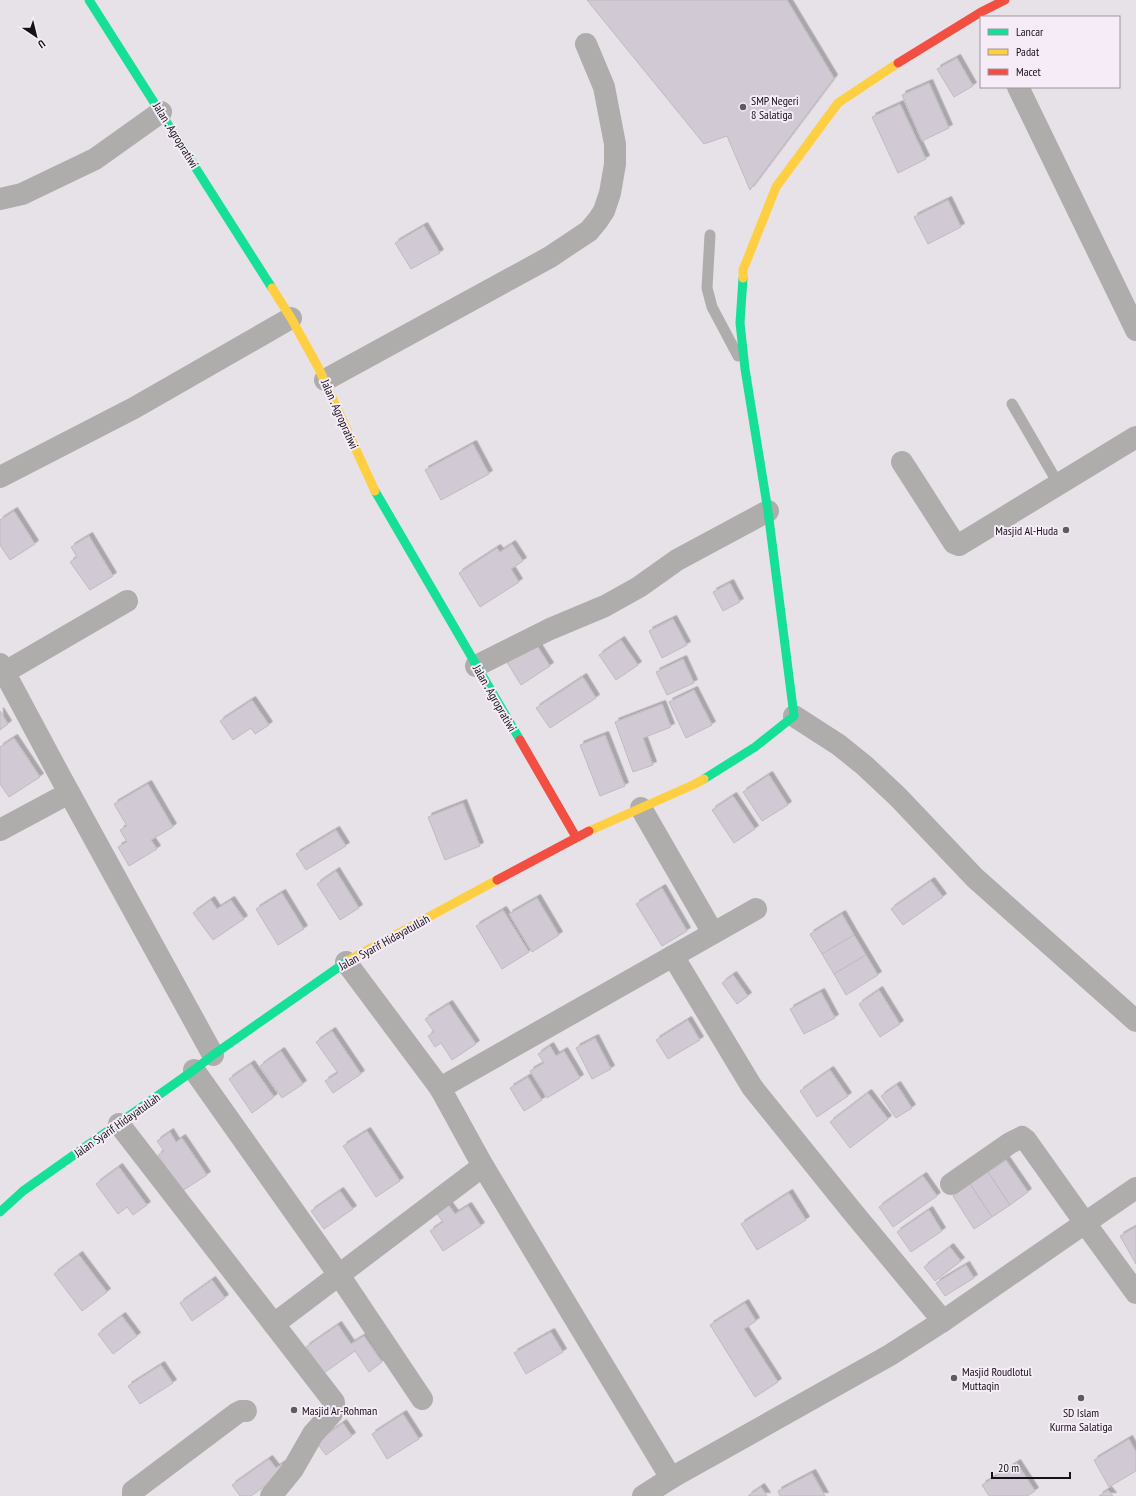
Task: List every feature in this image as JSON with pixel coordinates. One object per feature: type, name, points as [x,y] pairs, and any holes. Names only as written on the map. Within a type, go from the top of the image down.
[{"type":"street","name":"Jalan . Agropratiwi","points":[[89,0],[291,318],[325,380],[378,497],[576,837]]},
{"type":"street","points":[[993,7],[894,65],[838,103],[776,187],[743,270],[740,323],[745,368],[768,511],[794,716],[839,745],[865,766],[898,797],[975,878],[1136,1021]]},
{"type":"street","points":[[325,380],[550,257],[589,231],[598,220],[604,211],[610,193],[616,164],[615,144],[604,87],[586,44]]},
{"type":"street","points":[[1018,88],[1136,330]]},
{"type":"street","points":[[0,199],[22,194],[95,159],[161,112]]},
{"type":"street","points":[[0,477],[134,408],[291,318]]},
{"type":"street","points":[[902,462],[954,543],[957,545],[962,544],[1136,437]]},
{"type":"street","points":[[476,666],[550,629],[605,606],[639,587],[677,560],[768,511]]},
{"type":"street","points":[[127,601],[2,668],[213,1055]]},
{"type":"street","name":"Jalan Syarif Hidayatullah","points":[[0,1212],[23,1191],[346,962],[576,837],[702,780],[755,747],[794,716]]},
{"type":"street","points":[[0,830],[69,793]]},
{"type":"street","points":[[641,808],[713,933]]},
{"type":"street","points":[[440,1088],[756,909]]},
{"type":"street","points":[[673,956],[752,1087],[943,1321]]},
{"type":"street","points":[[346,962],[440,1088],[483,1166],[671,1478]]},
{"type":"street","points":[[194,1070],[339,1275],[422,1399]]},
{"type":"street","points":[[119,1124],[334,1402],[332,1413],[313,1434],[294,1469],[272,1496]]},
{"type":"street","points":[[951,1184],[1010,1143],[1022,1137],[1026,1140],[1136,1293]]},
{"type":"street","points":[[274,1324],[483,1166]]},
{"type":"street","points":[[643,1496],[671,1478],[884,1358],[943,1321],[1136,1188]]},
{"type":"street","points":[[133,1496],[133,1492],[237,1413],[246,1411]]},
{"type":"lane","points":[[710,235],[707,288],[712,306],[745,368]]},
{"type":"lane","points":[[1012,404],[1059,485]]},
{"type":"building","name":"SMP Negeri 8 Salatiga","points":[[587,0],[787,0],[834,78],[750,190],[727,136],[704,144]]},
{"type":"building","points":[[957,58],[973,86],[954,97],[937,69]]},
{"type":"building","points":[[929,83],[949,128],[922,141],[902,95]]},
{"type":"building","points":[[900,104],[926,159],[898,173],[872,117]]},
{"type":"building","points":[[948,200],[961,227],[928,244],[914,217]]},
{"type":"building","points":[[424,226],[440,253],[411,269],[395,243]]},
{"type":"building","points":[[473,444],[489,474],[441,500],[425,470]]},
{"type":"building","points":[[14,511],[35,544],[10,560],[0,545],[0,520]]},
{"type":"building","points":[[89,536],[113,576],[90,590],[70,562],[77,557],[71,547]]},
{"type":"building","points":[[512,544],[523,561],[511,569],[519,582],[480,607],[459,573],[497,548],[500,552]]},
{"type":"building","points":[[730,583],[740,602],[723,611],[713,592]]},
{"type":"building","points":[[673,619],[687,645],[662,658],[649,631]]},
{"type":"building","points":[[621,640],[638,665],[616,680],[599,655]]},
{"type":"building","points":[[534,641],[550,666],[521,685],[505,659]]},
{"type":"building","points":[[683,659],[694,683],[667,695],[656,672]]},
{"type":"building","points":[[583,677],[596,698],[550,728],[536,708]]},
{"type":"building","points":[[694,690],[712,725],[686,738],[669,702]]},
{"type":"building","points":[[252,700],[269,725],[255,734],[251,728],[233,740],[220,721]]},
{"type":"building","points":[[662,704],[671,727],[643,738],[653,765],[633,772],[615,722]]},
{"type":"building","points":[[0,711],[8,724],[0,730]]},
{"type":"building","points":[[605,735],[625,786],[600,796],[580,745]]},
{"type":"building","points":[[14,738],[40,777],[9,797],[0,784],[0,747]]},
{"type":"building","points":[[769,775],[788,805],[762,821],[743,792]]},
{"type":"building","points":[[148,784],[173,827],[151,840],[157,849],[129,866],[118,847],[127,842],[120,830],[127,826],[114,804]]},
{"type":"building","points":[[733,796],[755,829],[734,843],[712,810]]},
{"type":"building","points":[[463,803],[480,846],[445,860],[428,817]]},
{"type":"building","points":[[336,830],[346,846],[306,870],[296,854]]},
{"type":"building","points":[[336,871],[359,908],[340,920],[317,884]]},
{"type":"building","points":[[931,881],[943,897],[903,925],[891,909]]},
{"type":"building","points":[[662,888],[687,931],[662,946],[636,904]]},
{"type":"building","points":[[282,893],[304,929],[278,945],[256,909]]},
{"type":"building","points":[[537,898],[559,935],[532,952],[509,914]]},
{"type":"building","points":[[211,900],[217,909],[231,900],[244,919],[213,940],[193,913]]},
{"type":"building","points":[[503,910],[529,952],[502,969],[476,926]]},
{"type":"building","points":[[842,914],[854,935],[822,954],[810,934]]},
{"type":"building","points":[[854,935],[866,955],[834,974],[822,954]]},
{"type":"building","points":[[866,955],[878,975],[846,995],[834,974]]},
{"type":"building","points":[[733,975],[748,996],[737,1004],[722,983]]},
{"type":"building","points":[[879,990],[900,1024],[880,1037],[859,1004]]},
{"type":"building","points":[[821,992],[835,1018],[804,1034],[790,1009]]},
{"type":"building","points":[[449,1004],[476,1044],[452,1060],[441,1043],[435,1047],[428,1036],[434,1032],[425,1019]]},
{"type":"building","points":[[688,1020],[700,1040],[668,1059],[656,1040]]},
{"type":"building","points":[[332,1031],[361,1074],[333,1093],[325,1081],[338,1073],[316,1042]]},
{"type":"building","points":[[595,1038],[611,1069],[592,1079],[576,1048]]},
{"type":"building","points":[[550,1046],[556,1056],[564,1051],[580,1078],[547,1098],[530,1071],[544,1063],[538,1054]]},
{"type":"building","points":[[281,1051],[303,1084],[282,1098],[260,1066]]},
{"type":"building","points":[[251,1064],[274,1097],[252,1113],[229,1079]]},
{"type":"building","points":[[830,1070],[848,1096],[817,1117],[800,1091]]},
{"type":"building","points":[[528,1077],[542,1100],[524,1111],[510,1088]]},
{"type":"building","points":[[897,1085],[912,1108],[896,1118],[881,1096]]},
{"type":"building","points":[[868,1093],[888,1119],[850,1148],[830,1122]]},
{"type":"building","points":[[367,1131],[400,1181],[376,1197],[343,1146]]},
{"type":"building","points":[[170,1132],[176,1142],[182,1138],[207,1175],[182,1191],[158,1155],[164,1151],[157,1141]]},
{"type":"building","points":[[1006,1160],[1028,1192],[1010,1205],[988,1172]]},
{"type":"building","points":[[119,1167],[147,1205],[133,1215],[127,1207],[118,1214],[96,1184]]},
{"type":"building","points":[[988,1172],[1010,1205],[992,1217],[970,1184]]},
{"type":"building","points":[[923,1176],[937,1196],[893,1227],[879,1207]]},
{"type":"building","points":[[970,1184],[992,1217],[974,1229],[953,1196]]},
{"type":"building","points":[[340,1191],[353,1209],[324,1229],[311,1211]]},
{"type":"building","points":[[789,1193],[806,1220],[757,1250],[741,1224]]},
{"type":"building","points":[[447,1203],[455,1214],[468,1206],[481,1226],[443,1251],[430,1231],[443,1222],[435,1211]]},
{"type":"building","points":[[929,1210],[942,1231],[911,1252],[897,1232]]},
{"type":"building","points":[[1136,1227],[1136,1264],[1120,1236]]},
{"type":"building","points":[[950,1247],[961,1261],[935,1281],[924,1267]]},
{"type":"building","points":[[79,1255],[107,1292],[82,1311],[54,1274]]},
{"type":"building","points":[[966,1265],[974,1278],[945,1296],[936,1283]]},
{"type":"building","points":[[212,1280],[225,1298],[192,1321],[180,1303]]},
{"type":"building","points":[[745,1303],[756,1321],[744,1329],[778,1382],[755,1397],[710,1325]]},
{"type":"building","points":[[122,1316],[137,1336],[113,1354],[98,1334]]},
{"type":"building","points":[[338,1325],[351,1344],[364,1336],[382,1362],[369,1372],[355,1351],[324,1373],[306,1347]]},
{"type":"building","points":[[551,1332],[563,1352],[526,1374],[514,1353]]},
{"type":"building","points":[[161,1365],[173,1383],[140,1404],[128,1386]]},
{"type":"building","points":[[403,1414],[419,1439],[387,1459],[372,1434]]},
{"type":"building","points":[[343,1423],[352,1436],[326,1455],[316,1442]]},
{"type":"building","points":[[1129,1439],[1136,1452],[1136,1471],[1109,1487],[1094,1460]]},
{"type":"building","points":[[269,1459],[276,1468],[282,1464],[287,1470],[251,1496],[240,1496],[232,1485]]},
{"type":"building","points":[[1017,1463],[1035,1491],[1027,1496],[989,1496],[982,1485]]},
{"type":"building","points":[[812,1473],[825,1496],[780,1496],[778,1491]]},
{"type":"building","points":[[761,1487],[767,1496],[748,1496]]},
{"type":"building","points":[[1108,1490],[1113,1496],[1099,1496]]},
{"type":"traffic: fast","points":[[89,0],[272,288]]},
{"type":"traffic: fast","points":[[704,779],[755,747],[794,716],[768,511],[745,369],[740,323],[743,278]]},
{"type":"traffic: fast","points":[[375,491],[520,740]]},
{"type":"traffic: fast","points":[[0,1212],[23,1191],[349,960]]},
{"type":"traffic: slow","points":[[743,278],[743,270],[776,187],[838,103],[898,63]]},
{"type":"traffic: slow","points":[[272,288],[291,318],[318,367],[375,491]]},
{"type":"traffic: slow","points":[[589,831],[704,779]]},
{"type":"traffic: slow","points":[[349,960],[497,880]]},
{"type":"traffic: jam","points":[[898,63],[981,12],[1005,0]]},
{"type":"traffic: jam","points":[[520,740],[576,837]]},
{"type":"traffic: jam","points":[[497,880],[589,831]]},
{"type":"place","name":"SMP Negeri 8 Salatiga","points":[[743,107]]},
{"type":"place","name":"Masjid Al-Huda","points":[[1066,530]]},
{"type":"place","name":"Masjid Roudlotul Muttaqin","points":[[954,1378]]},
{"type":"place","name":"SD Islam Kurma Salatiga","points":[[1081,1398]]},
{"type":"place","name":"Masjid Ar-Rohman","points":[[294,1410]]}]
